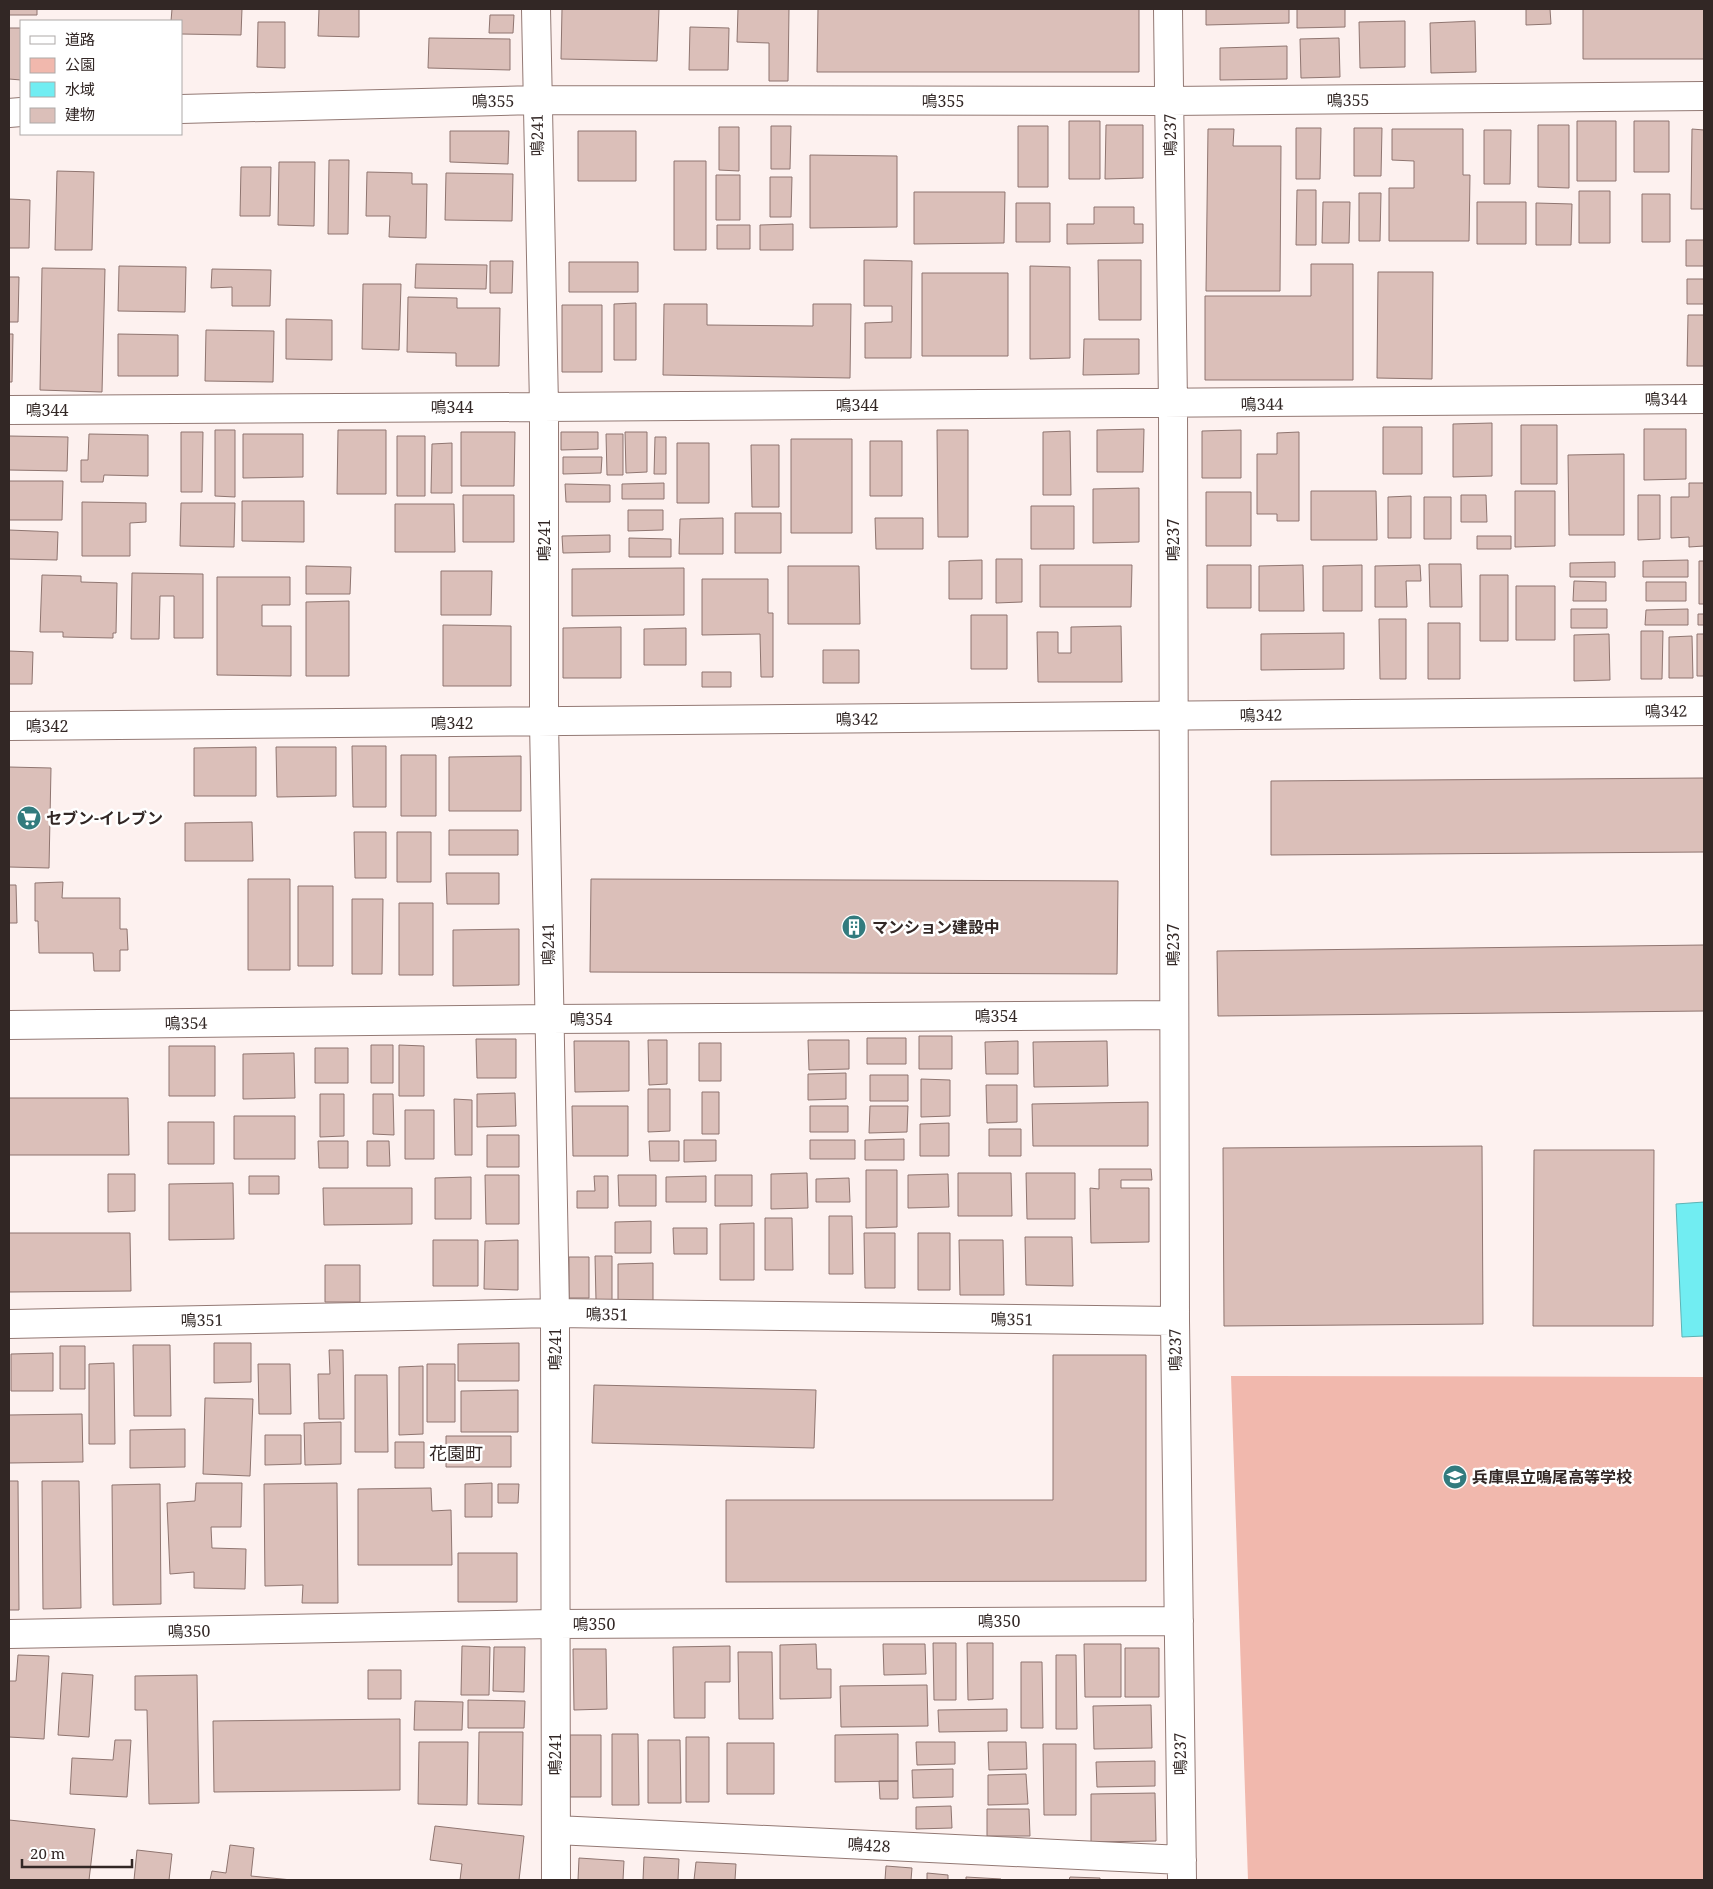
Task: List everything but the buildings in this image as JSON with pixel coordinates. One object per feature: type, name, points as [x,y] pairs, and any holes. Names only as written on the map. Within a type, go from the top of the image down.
[{"type":"street","name":"鳴241","points":[[536,9],[544,406],[544,722],[555,1313],[556,1880]]},
{"type":"street","name":"鳴237","points":[[1168,9],[1173,405],[1175,1321],[1182,1870]]},
{"type":"street","name":"鳴355","points":[[182,109],[537,100],[1170,101],[1704,96]]},
{"type":"street","name":"鳴344","points":[[9,410],[544,406],[1173,405],[1704,399]]},
{"type":"street","name":"鳴342","points":[[9,726],[1704,711]]},
{"type":"street","name":"鳴354","points":[[9,1025],[1174,1015]]},
{"type":"street","name":"鳴351","points":[[9,1324],[555,1313],[1175,1321]]},
{"type":"street","name":"鳴350","points":[[9,1634],[555,1624],[1179,1621]]},
{"type":"street","name":"鳴428","points":[[556,1830],[1182,1870]]},
{"type":"green space","points":[[1231,1376],[1704,1377],[1704,1880],[1248,1880]]},
{"type":"water","points":[[1704,1202],[1704,1336],[1682,1337],[1676,1204]]},
{"type":"place","name":"セブン-イレブン","points":[[29,818]]},
{"type":"place","name":"マンション建設中","points":[[854,927]]},
{"type":"place","name":"兵庫県立鳴尾高等学校","points":[[1455,1477]]},
{"type":"district","name":"花園町","points":[[456,1453]]}]
